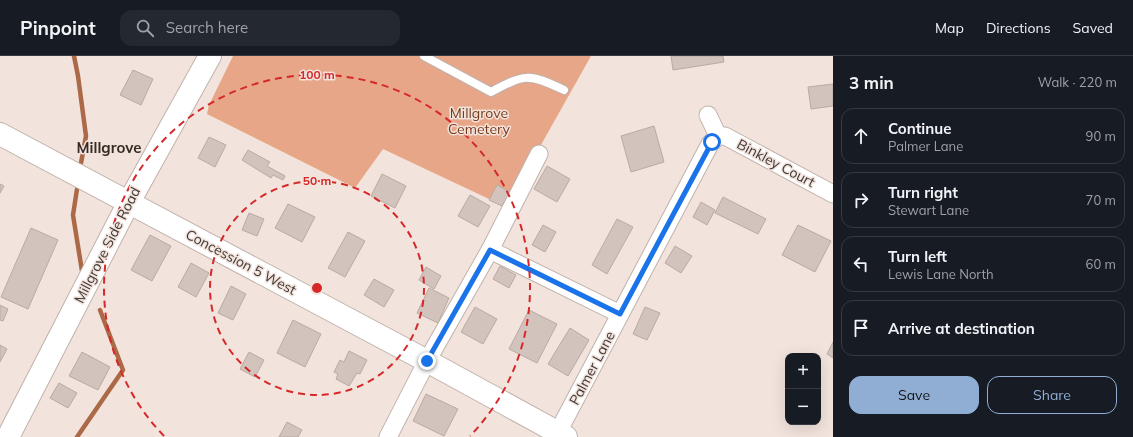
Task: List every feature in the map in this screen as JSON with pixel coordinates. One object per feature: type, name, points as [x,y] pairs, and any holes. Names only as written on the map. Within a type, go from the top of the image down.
[{"type":"main road","name":"Millgrove Side Road","points":[[9,432],[129,202],[210,56]]},
{"type":"main road","name":"Concession 5 West","points":[[0,134],[427,361],[562,435]]},
{"type":"street","name":"Binkley Court","points":[[708,115],[718,136],[726,136],[833,194]]},
{"type":"street","name":"Palmer Lane","points":[[562,435],[620,314],[710,144],[718,136]]},
{"type":"street","points":[[388,437],[427,361],[490,250],[539,154]]},
{"type":"street","points":[[490,250],[620,314]]},
{"type":"lane","points":[[424,56],[490,92],[518,78],[540,78],[564,90]]},
{"type":"green space","name":"Millgrove Cemetery","points":[[233,56],[591,56],[506,207],[383,149],[355,188],[207,114],[209,105]]},
{"type":"building","points":[[671,56],[723,56],[724,62],[673,70]]},
{"type":"building","points":[[133,70],[153,79],[141,105],[120,95]]},
{"type":"building","points":[[833,84],[833,106],[811,109],[808,87]]},
{"type":"building","points":[[654,126],[664,162],[631,172],[621,136]]},
{"type":"building","points":[[209,137],[226,145],[215,167],[198,158]]},
{"type":"building","points":[[248,150],[270,162],[267,166],[285,176],[283,180],[273,175],[271,178],[242,160]]},
{"type":"building","points":[[547,166],[570,179],[557,202],[534,189]]},
{"type":"building","points":[[382,174],[406,186],[395,208],[371,196]]},
{"type":"building","points":[[0,184],[4,186],[0,193]]},
{"type":"building","points":[[497,185],[510,192],[502,206],[489,200]]},
{"type":"building","points":[[470,195],[490,206],[478,227],[458,216]]},
{"type":"building","points":[[723,197],[766,219],[758,234],[715,213]]},
{"type":"building","points":[[701,202],[715,210],[707,225],[693,217]]},
{"type":"building","points":[[288,204],[315,217],[302,242],[275,228]]},
{"type":"building","points":[[249,213],[264,219],[257,236],[242,230]]},
{"type":"building","points":[[617,219],[633,227],[607,274],[592,265]]},
{"type":"building","points":[[543,225],[556,232],[545,252],[532,245]]},
{"type":"building","points":[[798,225],[831,241],[815,272],[782,255]]},
{"type":"building","points":[[31,228],[58,240],[28,309],[1,297]]},
{"type":"building","points":[[348,232],[365,241],[345,277],[328,268]]},
{"type":"building","points":[[150,235],[171,246],[152,281],[131,270]]},
{"type":"building","points":[[675,246],[692,256],[681,273],[665,263]]},
{"type":"building","points":[[191,263],[209,273],[196,297],[178,287]]},
{"type":"building","points":[[500,266],[516,275],[509,288],[493,279]]},
{"type":"building","points":[[426,267],[441,276],[434,289],[419,280]]},
{"type":"building","points":[[374,279],[394,290],[384,307],[364,295]]},
{"type":"building","points":[[231,286],[246,294],[233,320],[218,313]]},
{"type":"building","points":[[429,288],[449,298],[438,323],[417,313]]},
{"type":"building","points":[[0,305],[8,309],[3,321],[0,320]]},
{"type":"building","points":[[475,307],[497,319],[483,344],[461,332]]},
{"type":"building","points":[[645,307],[660,313],[647,340],[633,334]]},
{"type":"building","points":[[529,310],[557,324],[537,363],[509,349]]},
{"type":"building","points":[[293,320],[321,334],[305,367],[277,353]]},
{"type":"building","points":[[570,328],[589,340],[568,376],[548,364]]},
{"type":"building","points":[[833,342],[833,358],[827,354]]},
{"type":"building","points":[[0,345],[7,349],[0,362]]},
{"type":"building","points":[[349,351],[367,360],[360,374],[357,373],[349,386],[336,379],[338,374],[334,372],[340,360],[344,362]]},
{"type":"building","points":[[82,352],[110,367],[98,390],[69,376]]},
{"type":"building","points":[[249,352],[264,360],[255,377],[240,369]]},
{"type":"building","points":[[59,383],[77,393],[68,408],[50,398]]},
{"type":"building","points":[[426,394],[458,409],[444,436],[413,421]]},
{"type":"building","points":[[287,422],[302,430],[298,437],[279,437]]},
{"type":"waterway","points":[[74,56],[86,136],[81,163]]},
{"type":"waterway","points":[[77,189],[73,215],[82,271]]},
{"type":"waterway","points":[[77,437],[123,370],[100,310]]},
{"type":"district","name":"Millgrove","points":[[109,148]]},
{"type":"route","points":[[427,361],[490,250],[620,314],[712,142]]}]
